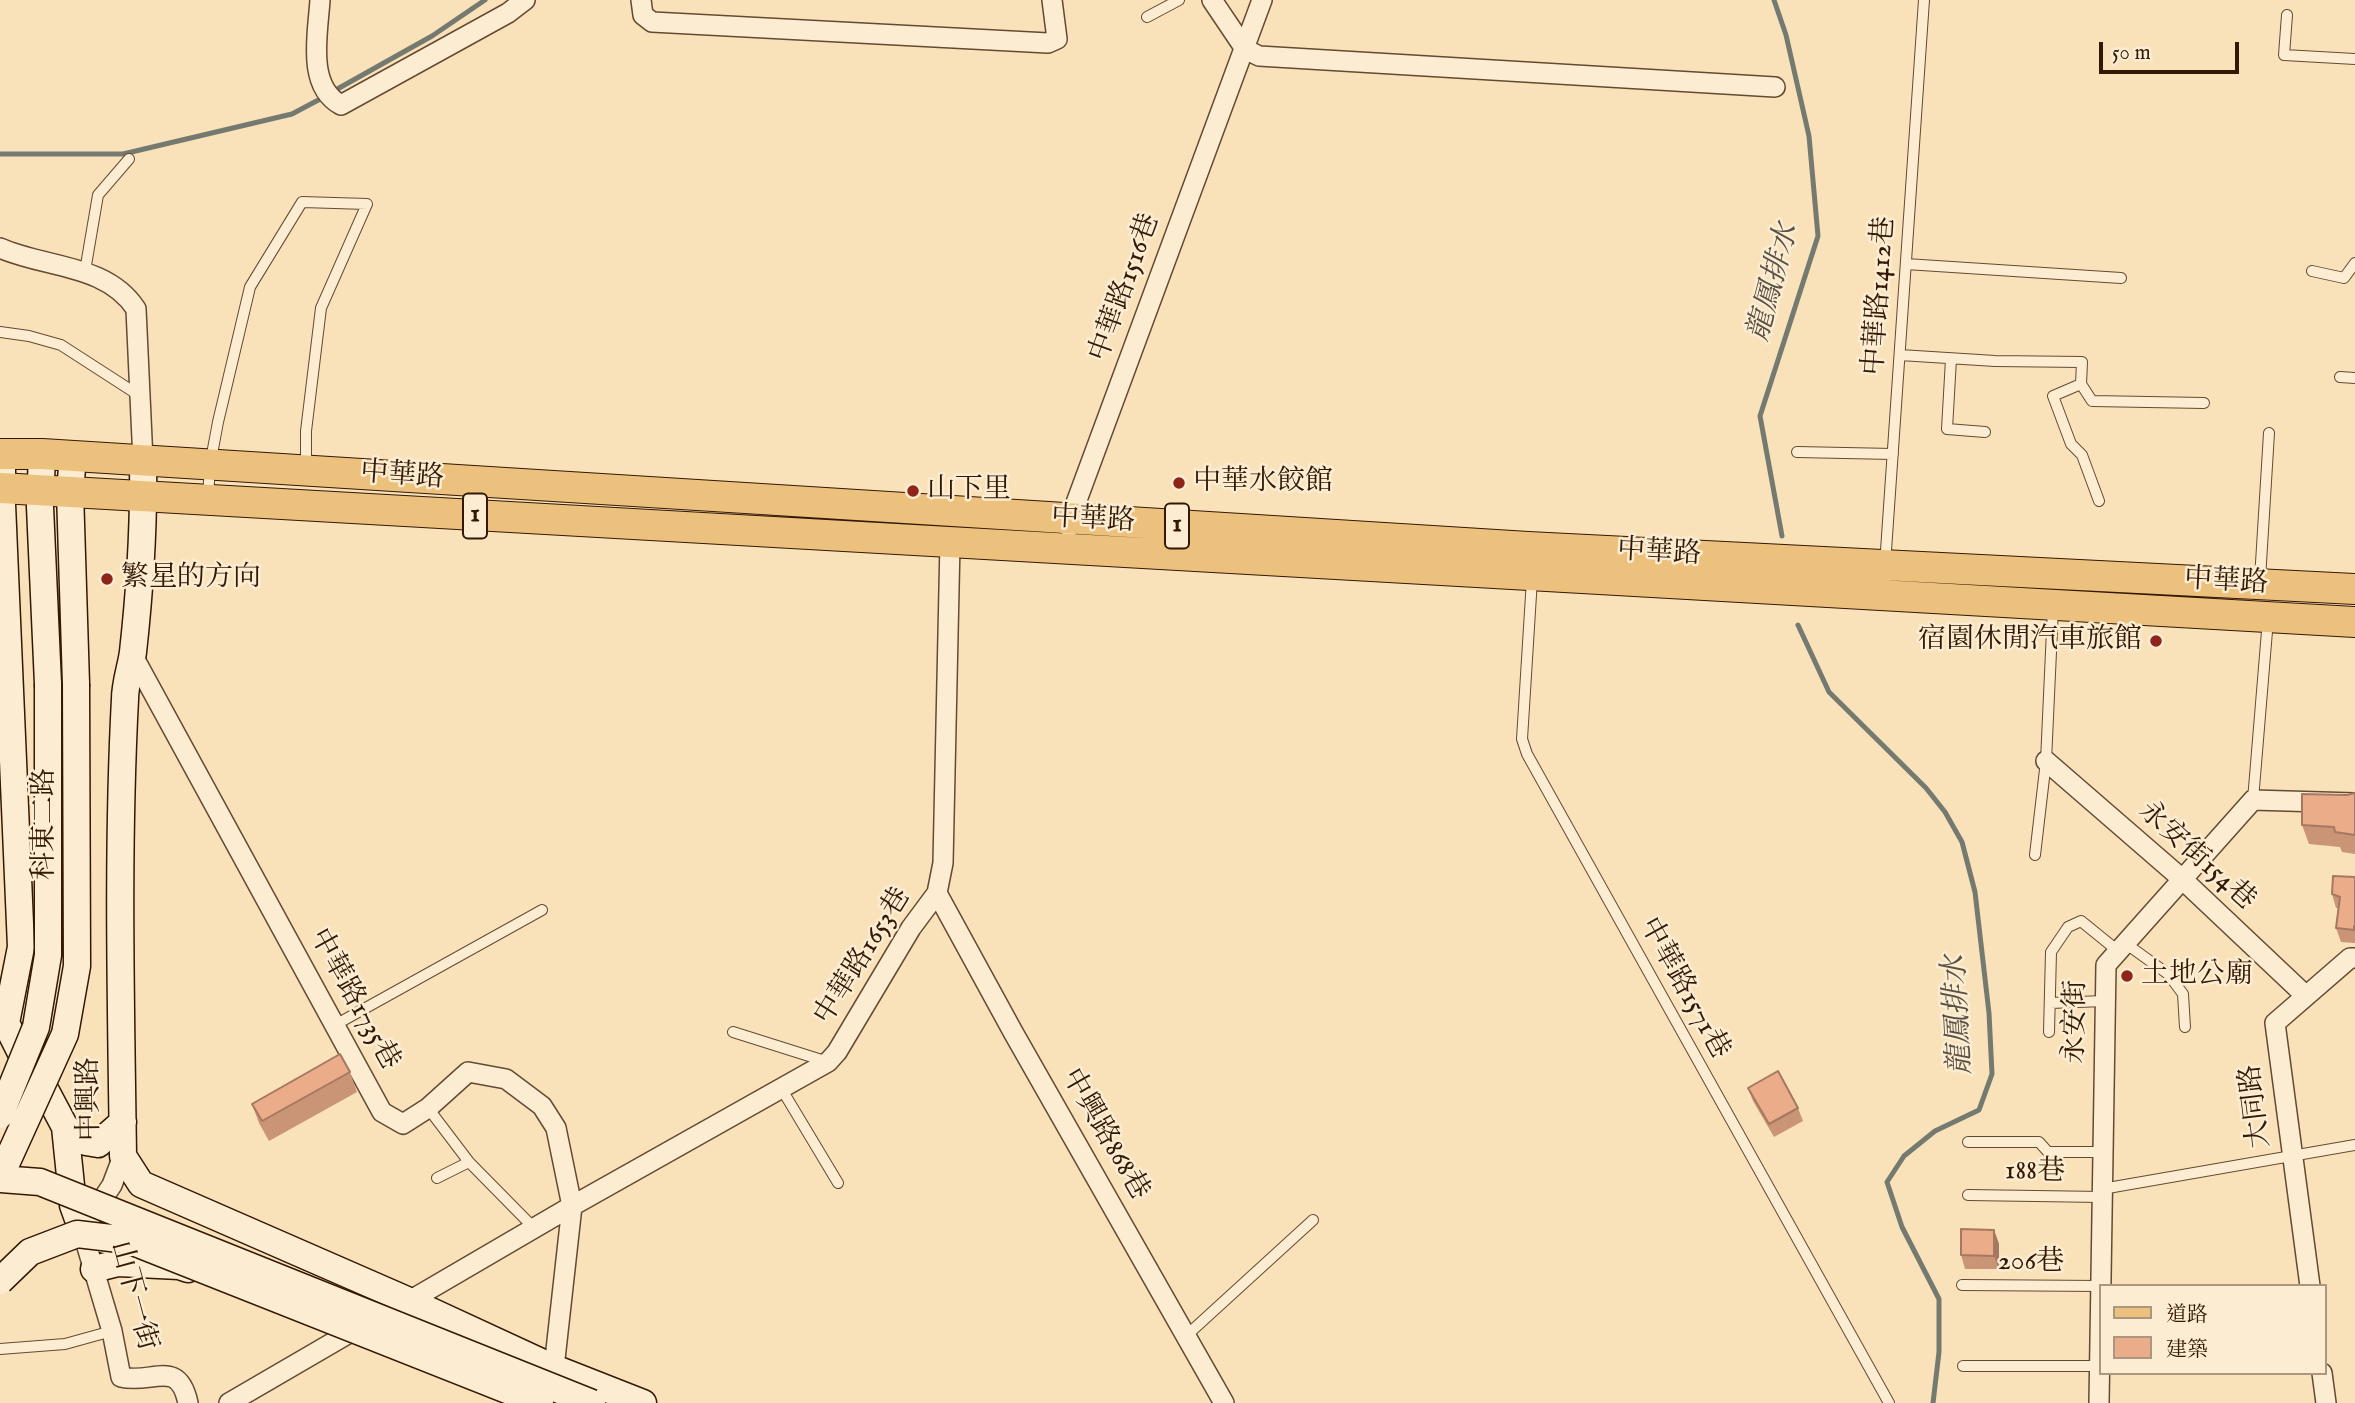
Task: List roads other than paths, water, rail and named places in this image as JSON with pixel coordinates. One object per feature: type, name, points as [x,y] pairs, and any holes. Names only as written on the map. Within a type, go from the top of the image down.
[{"type":"main road","name":"中華路","points":[[1,454],[42,454],[951,513],[1528,547],[2355,589]]},
{"type":"main road","name":"中華路","points":[[1,488],[2355,622]]},
{"type":"main road","points":[[950,543],[951,513]]},
{"type":"street","points":[[320,0],[317,62],[321,82],[341,105],[508,13],[525,0]]},
{"type":"street","points":[[641,0],[643,15],[652,22],[1048,43],[1057,39],[1058,33],[1052,0]]},
{"type":"street","points":[[1212,0],[1245,49],[1259,56],[1775,87]]},
{"type":"street","name":"中華路1516巷","points":[[1067,549],[1070,519],[1262,0]]},
{"type":"street","points":[[0,248],[22,257],[85,271],[128,296],[136,309],[143,461]]},
{"type":"street","name":"山下一街","points":[[1,454],[6,741],[21,947],[3,1015],[28,1068],[47,1093],[65,1127],[73,1205],[112,1331],[121,1377],[133,1380],[168,1374],[185,1388],[188,1403]]},
{"type":"street","name":"科東二路","points":[[0,1115],[36,1027],[48,955],[48,684],[40,491],[42,454]]},
{"type":"street","name":"科東二路","points":[[0,1178],[65,1034],[77,966],[76,684],[70,492],[73,456]]},
{"type":"street","name":"中興路","points":[[143,461],[144,496],[132,654],[125,695],[121,907],[123,1156],[141,1184],[409,1301],[554,1368],[643,1403]]},
{"type":"street","name":"中華路1653巷","points":[[229,1403],[828,1062],[911,928],[937,893],[943,863],[950,543]]},
{"type":"street","name":"中華路1735巷","points":[[132,654],[382,1112],[403,1124],[428,1108],[468,1072],[506,1079],[542,1106],[556,1128],[572,1206]]},
{"type":"street","name":"永安街154巷","points":[[2046,761],[2180,878],[2306,996]]},
{"type":"street","points":[[2253,800],[2355,803]]},
{"type":"street","name":"永安街","points":[[2101,1284],[2106,965],[2180,878],[2253,800]]},
{"type":"street","name":"中興路868巷","points":[[937,893],[1224,1403]]},
{"type":"street","name":"大同路","points":[[2310,1284],[2275,1023],[2350,958],[2355,958]]},
{"type":"street","points":[[65,1127],[86,1142],[98,1144],[123,1122]]},
{"type":"street","name":"山下一街","points":[[82,1230],[112,1185],[123,1156]]},
{"type":"street","points":[[0,1178],[40,1182],[592,1403]]},
{"type":"street","points":[[552,1403],[572,1206]]},
{"type":"street","points":[[82,1230],[350,1333],[509,1403]]},
{"type":"street","points":[[0,1281],[30,1252],[77,1234],[128,1240],[540,1403]]},
{"type":"street","points":[[94,1269],[118,1263],[179,1266]]},
{"type":"street","name":"永安街","points":[[2099,1403],[2101,1375]]},
{"type":"street","points":[[2322,1375],[2326,1403]]},
{"type":"lane","points":[[1147,18],[1179,0]]},
{"type":"lane","name":"中華路1412巷","points":[[1883,594],[1924,0]]},
{"type":"lane","points":[[2287,15],[2284,55],[2355,59]]},
{"type":"lane","points":[[85,271],[98,195],[129,159]]},
{"type":"lane","points":[[208,500],[210,465],[250,287],[302,202],[367,205],[321,308],[306,431],[306,471]]},
{"type":"lane","points":[[2312,271],[2344,278],[2355,263]]},
{"type":"lane","points":[[1906,264],[2121,278]]},
{"type":"lane","points":[[0,332],[29,336],[61,345],[141,397]]},
{"type":"lane","points":[[1900,355],[1995,362],[2082,362],[2081,384],[2092,401],[2204,402]]},
{"type":"lane","points":[[1951,359],[1947,429],[1986,432]]},
{"type":"lane","points":[[2340,377],[2355,378]]},
{"type":"lane","points":[[2081,384],[2053,396],[2071,444],[2082,455],[2099,501]]},
{"type":"lane","points":[[2259,584],[2269,433]]},
{"type":"lane","points":[[1797,452],[1894,454]]},
{"type":"lane","name":"中華路1571巷","points":[[1532,575],[1522,739],[1527,754],[1889,1403]]},
{"type":"lane","points":[[2035,855],[2046,761],[2053,604]]},
{"type":"lane","points":[[2253,800],[2268,617]]},
{"type":"lane","points":[[335,1025],[542,909]]},
{"type":"lane","points":[[2049,1032],[2051,952],[2068,927],[2081,921],[2168,974],[2183,994],[2185,1027]]},
{"type":"lane","points":[[2050,1003],[2105,1002]]},
{"type":"lane","points":[[733,1032],[828,1062]]},
{"type":"lane","points":[[781,1088],[838,1183]]},
{"type":"lane","points":[[428,1108],[469,1162],[534,1228]]},
{"type":"lane","points":[[1968,1142],[2039,1142],[2048,1152],[2103,1152]]},
{"type":"lane","name":"188巷","points":[[1968,1195],[2102,1193],[2291,1154],[2355,1145]]},
{"type":"lane","points":[[437,1178],[469,1162]]},
{"type":"lane","points":[[1186,1336],[1313,1220]]},
{"type":"lane","name":"206巷","points":[[1962,1285],[2100,1286]]},
{"type":"lane","points":[[0,1349],[65,1343],[112,1331]]},
{"type":"lane","points":[[1963,1366],[2100,1367]]},
{"type":"waterway","points":[[332,92],[432,36],[485,0]]},
{"type":"waterway","name":"龍鳳排水","points":[[1774,0],[1786,35],[1809,136],[1818,236],[1760,416],[1782,536]]},
{"type":"waterway","points":[[0,154],[123,154],[292,114],[324,97]]},
{"type":"waterway","name":"龍鳳排水","points":[[1798,625],[1829,692],[1926,788],[1945,812],[1962,842],[1975,892],[1989,1013],[1992,1074],[1979,1110],[1935,1131],[1904,1156],[1887,1182],[1902,1227],[1939,1299],[1939,1352],[1933,1403]]},
{"type":"place","name":"中華水餃館","points":[[1179,483]]},
{"type":"place","name":"山下里","points":[[913,491]]},
{"type":"place","name":"繁星的方向","points":[[107,579]]},
{"type":"place","name":"宿園休閒汽車旅館","points":[[2156,641]]},
{"type":"place","name":"土地公廟","points":[[2127,976]]}]
